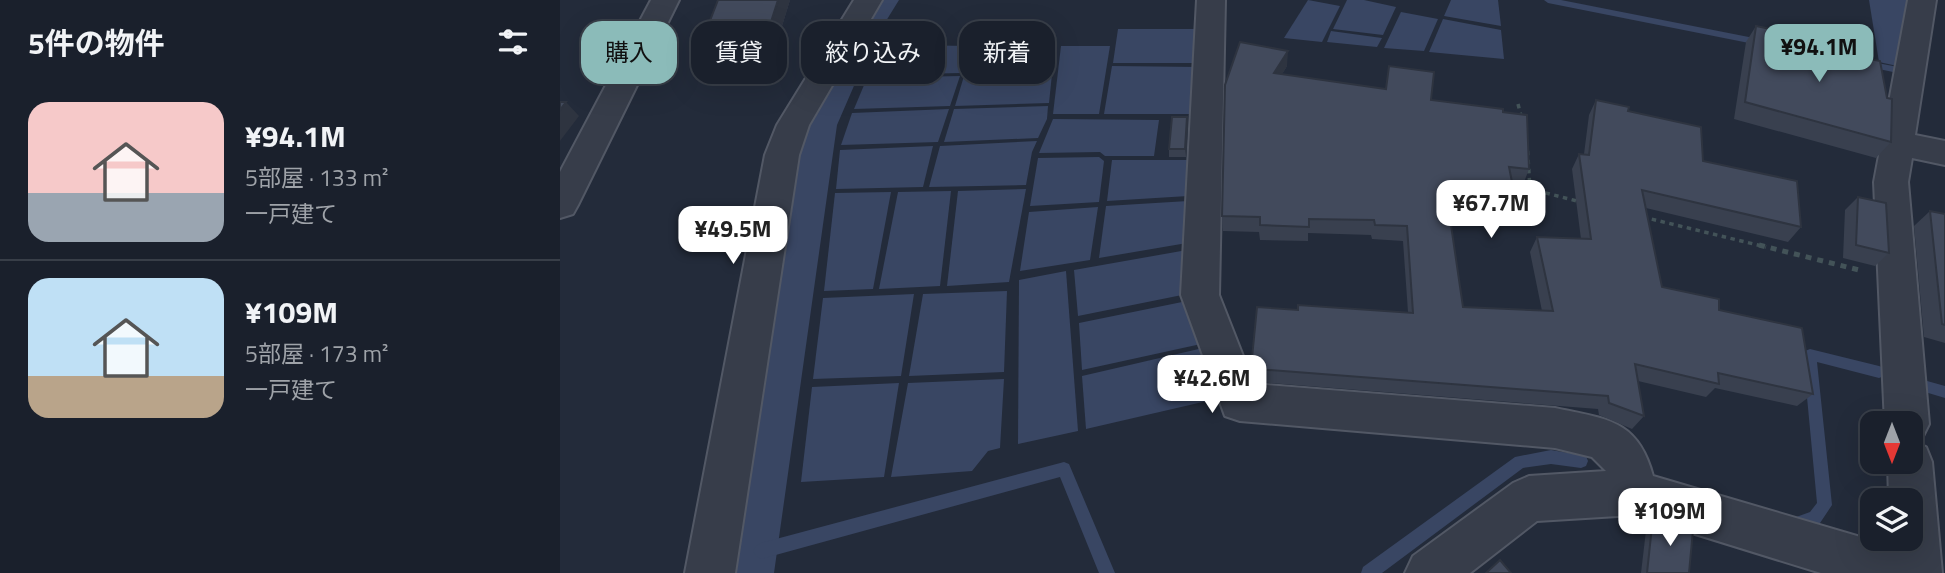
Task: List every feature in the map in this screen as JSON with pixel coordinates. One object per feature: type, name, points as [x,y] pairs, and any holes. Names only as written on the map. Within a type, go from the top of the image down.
[{"type":"street","points":[[560,205],[665,0]]},
{"type":"street","points":[[710,573],[782,155],[793,125],[869,0]]},
{"type":"street","points":[[1211,0],[1200,295],[1240,402],[1555,428],[1604,439],[1626,460],[1633,493]]},
{"type":"street","points":[[1906,411],[1891,182],[1922,0]]},
{"type":"street","points":[[1897,143],[1945,153]]},
{"type":"street","points":[[1911,474],[1917,573]]},
{"type":"street","points":[[1430,573],[1529,499],[1633,493],[1900,573]]},
{"type":"path","points":[[1518,104],[1523,125]]},
{"type":"path","points":[[1526,135],[1530,189],[1583,202]]},
{"type":"path","points":[[1635,215],[1898,279]]},
{"type":"water","points":[[881,0],[899,0],[886,21],[869,21]]},
{"type":"water","points":[[1308,0],[1340,6],[1322,42],[1284,38]]},
{"type":"water","points":[[1347,0],[1364,0],[1396,7],[1383,35],[1333,29]]},
{"type":"water","points":[[1451,0],[1498,0],[1501,26],[1444,16]]},
{"type":"water","points":[[1869,0],[1915,0],[1902,67],[1879,62]]},
{"type":"water","points":[[1401,12],[1438,19],[1424,51],[1384,48]]},
{"type":"water","points":[[1443,19],[1501,30],[1504,59],[1429,52]]},
{"type":"water","points":[[1118,29],[1201,29],[1199,63],[1113,63]]},
{"type":"water","points":[[1331,31],[1382,38],[1377,47],[1327,42]]},
{"type":"water","points":[[945,46],[959,46],[959,73],[945,73]]},
{"type":"water","points":[[1061,46],[1110,46],[1099,114],[1053,114]]},
{"type":"water","points":[[1112,66],[1199,67],[1196,114],[1104,114]]},
{"type":"water","points":[[945,76],[959,76],[950,106],[854,109],[864,84],[945,84]]},
{"type":"water","points":[[831,84],[855,84],[837,125],[774,573],[732,573],[800,152],[806,127]]},
{"type":"water","points":[[962,84],[1051,84],[1049,103],[955,106]]},
{"type":"water","points":[[1048,106],[1047,119],[1038,138],[944,142],[954,109]]},
{"type":"water","points":[[949,109],[938,142],[841,145],[852,113]]},
{"type":"water","points":[[1053,119],[1159,120],[1154,156],[1105,156],[1100,152],[1039,153]]},
{"type":"water","points":[[1037,141],[1032,152],[1026,185],[929,187],[940,146]]},
{"type":"water","points":[[933,146],[923,187],[836,189],[840,150]]},
{"type":"water","points":[[1099,157],[1104,161],[1099,202],[1030,206],[1038,158]]},
{"type":"water","points":[[1112,160],[1189,160],[1188,196],[1107,201]]},
{"type":"water","points":[[1026,189],[1009,282],[947,286],[958,191]]},
{"type":"water","points":[[951,191],[940,286],[879,289],[898,192]]},
{"type":"water","points":[[891,192],[873,289],[824,291],[835,193]]},
{"type":"water","points":[[1188,201],[1187,243],[1099,258],[1106,206]]},
{"type":"water","points":[[1098,207],[1090,260],[1020,271],[1029,212]]},
{"type":"water","points":[[1187,250],[1187,294],[1078,316],[1074,270]]},
{"type":"water","points":[[1066,271],[1078,431],[1018,444],[1019,280]]},
{"type":"water","points":[[1007,291],[1004,372],[909,376],[923,294]]},
{"type":"water","points":[[914,294],[901,376],[813,379],[823,298]]},
{"type":"water","points":[[1187,301],[1201,344],[1082,370],[1079,323]]},
{"type":"water","points":[[1203,348],[1220,398],[1086,429],[1082,376]]},
{"type":"water","points":[[1004,379],[1000,448],[988,451],[972,471],[891,477],[908,383]]},
{"type":"water","points":[[899,383],[884,477],[801,482],[812,387]]},
{"type":"building","points":[[718,0],[778,0],[771,21],[710,21]]},
{"type":"building","points":[[1756,26],[1810,37],[1811,47],[1880,61],[1887,98],[1892,99],[1891,142],[1745,102]]},
{"type":"building","points":[[1240,42],[1288,51],[1274,73],[1386,89],[1389,66],[1434,72],[1431,100],[1503,109],[1503,112],[1527,115],[1529,169],[1509,167],[1513,187],[1445,184],[1463,307],[1553,311],[1537,237],[1591,239],[1579,154],[1589,155],[1596,100],[1629,107],[1628,111],[1701,127],[1703,161],[1797,181],[1801,227],[1642,190],[1662,287],[1719,299],[1719,310],[1802,328],[1813,394],[1718,373],[1719,384],[1635,364],[1644,416],[1609,403],[1608,396],[1256,369],[1252,358],[1257,307],[1298,310],[1298,305],[1413,313],[1407,226],[1375,225],[1374,220],[1309,219],[1309,227],[1260,225],[1260,217],[1222,216],[1225,85]]},
{"type":"building","points":[[1172,117],[1187,117],[1185,149],[1169,149]]},
{"type":"building","points":[[1858,197],[1886,203],[1889,253],[1856,245]]},
{"type":"building","points":[[1930,211],[1945,214],[1945,325],[1942,324]]},
{"type":"building","points":[[1653,517],[1693,530],[1689,573],[1647,573]]},
{"type":"building","points":[[1500,560],[1511,573],[1486,573]]},
{"type":"waterway","points":[[1548,0],[1764,43]]},
{"type":"waterway","points":[[1867,64],[1898,70]]},
{"type":"waterway","points":[[1793,525],[1815,518],[1825,505],[1810,355],[1879,372]]},
{"type":"waterway","points":[[1920,385],[1945,392]]},
{"type":"waterway","points":[[1369,573],[1520,462],[1551,457],[1581,461]]},
{"type":"waterway","points":[[761,551],[1064,469],[1107,573]]}]
